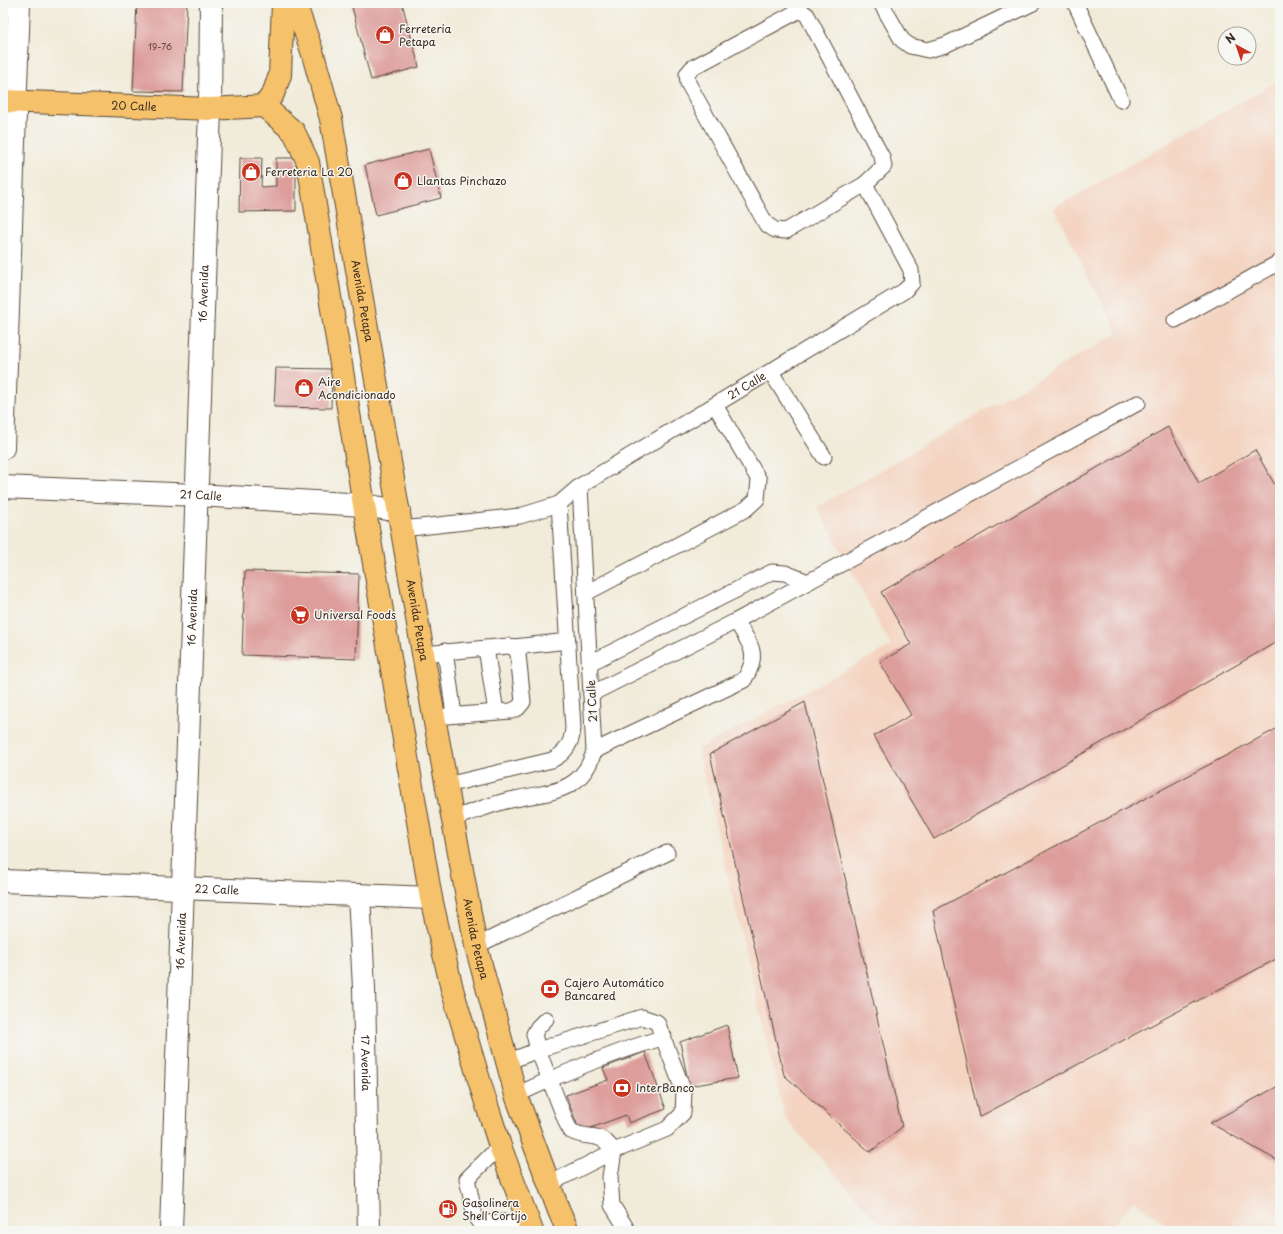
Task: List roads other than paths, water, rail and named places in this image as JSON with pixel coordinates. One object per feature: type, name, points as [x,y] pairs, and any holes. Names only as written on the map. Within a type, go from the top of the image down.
[{"type":"main road","points":[[283,3],[280,75],[273,94],[264,106],[294,132],[308,162],[364,505],[431,898],[452,989],[500,1146],[529,1226]]},
{"type":"main road","name":"Avenida Petapa","points":[[295,3],[312,51],[331,119],[424,654],[444,716],[447,785],[476,946],[516,1095],[568,1231]]},
{"type":"main road","name":"20 Calle","points":[[9,101],[210,109],[264,106]]},
{"type":"street","points":[[3,448],[9,101],[19,3]]},
{"type":"street","name":"16 Avenida","points":[[171,1231],[210,109],[212,3]]},
{"type":"street","name":"21 Calle","points":[[3,488],[197,495],[364,505],[401,520]]},
{"type":"street","name":"22 Calle","points":[[3,881],[431,898]]},
{"type":"street","name":"17 Avenida","points":[[359,895],[364,988],[369,1231]]},
{"type":"lane","points":[[881,3],[902,40],[910,46],[928,50],[945,45],[1033,3]]},
{"type":"lane","points":[[1075,3],[1121,100]]},
{"type":"lane","points":[[800,10],[806,15],[882,158],[884,166],[865,184],[786,231],[775,230],[766,224],[688,83],[687,74],[692,68],[800,10]]},
{"type":"lane","name":"21 Calle","points":[[447,785],[552,760],[560,756],[572,741],[573,728],[559,504],[580,486],[904,291],[912,282],[911,270],[865,184]]},
{"type":"lane","points":[[1175,320],[1280,262]]},
{"type":"lane","points":[[771,372],[824,457]]},
{"type":"lane","points":[[591,694],[736,621],[1138,403]]},
{"type":"lane","points":[[586,593],[746,509],[757,499],[759,480],[715,405]]},
{"type":"lane","name":"21 Calle","points":[[452,819],[502,802],[559,790],[571,785],[587,769],[594,751],[580,486]]},
{"type":"lane","points":[[401,520],[520,516],[559,504]]},
{"type":"lane","points":[[590,663],[772,572],[785,573],[808,582]]},
{"type":"lane","points":[[594,751],[744,680],[751,668],[753,650],[736,621]]},
{"type":"lane","points":[[424,654],[568,641]]},
{"type":"lane","points":[[445,652],[444,716],[511,711],[518,708],[523,702],[518,654],[514,647]]},
{"type":"lane","points":[[486,648],[496,712]]},
{"type":"lane","points":[[476,946],[519,927],[667,853]]},
{"type":"lane","points":[[507,1062],[538,1050],[642,1017],[657,1022],[684,1092],[683,1113],[667,1129],[614,1151],[549,1184]]},
{"type":"lane","points":[[546,1019],[538,1027],[534,1034],[538,1050],[571,1131],[604,1139],[614,1151],[610,1177],[612,1205],[628,1231]]},
{"type":"lane","points":[[516,1095],[550,1079],[618,1052],[664,1037]]},
{"type":"lane","points":[[500,1146],[467,1179],[476,1225],[483,1223],[529,1226]]},
{"type":"place","name":"Ferreteria Petapa","points":[[385,35]]},
{"type":"place","name":"Ferreteria La 20","points":[[251,172]]},
{"type":"place","name":"Llantas Pinchazo","points":[[403,181]]},
{"type":"place","name":"Aire Acondicionado","points":[[304,388]]},
{"type":"place","name":"Universal Foods","points":[[300,615]]},
{"type":"place","name":"Cajero Automático Bancared","points":[[550,989]]},
{"type":"place","name":"InterBanco","points":[[622,1088]]},
{"type":"place","name":"Gasolinera Shell Cortijo","points":[[448,1209]]}]
